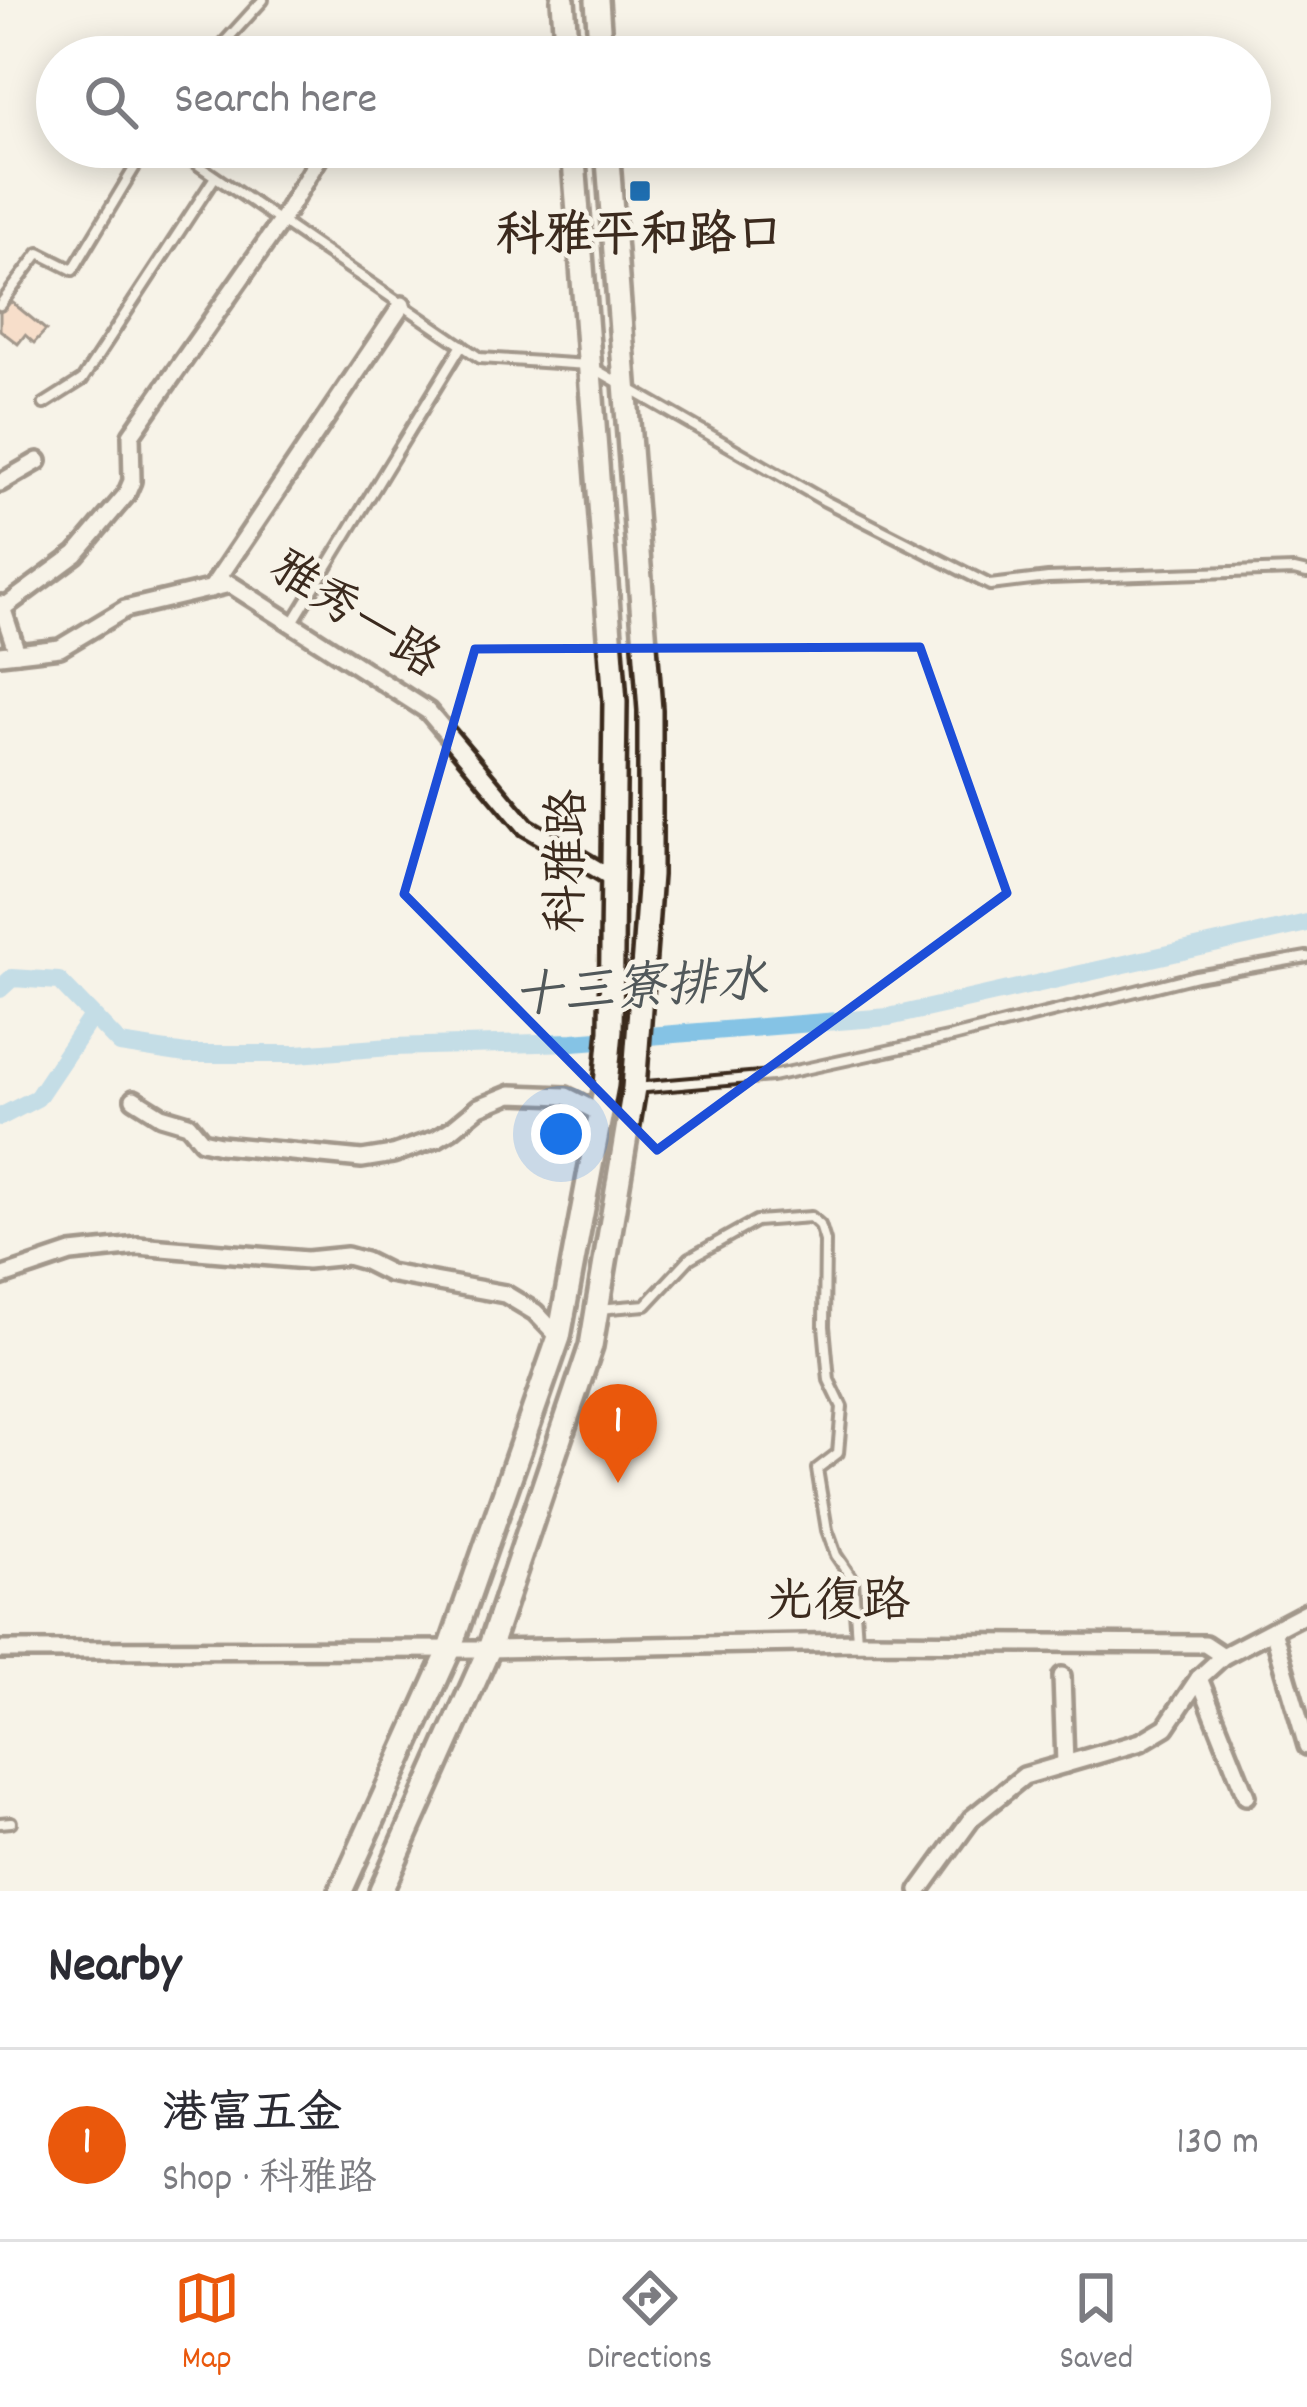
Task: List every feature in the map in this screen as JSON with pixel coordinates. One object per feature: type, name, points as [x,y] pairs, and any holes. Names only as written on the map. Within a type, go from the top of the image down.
[{"type":"street","points":[[563,0],[566,36]]},
{"type":"street","points":[[597,0],[600,36]]},
{"type":"street","points":[[9,654],[2,604],[76,554],[126,495],[132,482],[131,435],[281,221],[313,168]]},
{"type":"street","name":"科雅路","points":[[341,1891],[450,1649],[559,1337],[606,1085],[615,702],[574,168]]},
{"type":"street","name":"科雅路","points":[[381,1891],[489,1649],[591,1346],[634,1088],[650,875],[650,710],[608,168]]},
{"type":"street","points":[[211,589],[402,304]]},
{"type":"street","points":[[0,483],[38,461]]},
{"type":"street","name":"雅秀一路","points":[[9,654],[60,648],[125,609],[230,584],[428,711],[526,827],[612,878]]},
{"type":"street","points":[[134,1099],[161,1116],[188,1124],[202,1141],[362,1159],[394,1154],[436,1138],[479,1107],[511,1094],[566,1096],[599,1113]]},
{"type":"street","points":[[0,1277],[71,1253],[138,1246],[308,1260],[347,1256],[389,1273],[505,1294],[535,1312],[559,1337]]},
{"type":"street","points":[[920,1891],[972,1819],[1024,1776],[1141,1742],[1166,1727],[1199,1678],[1223,1655],[1307,1612]]},
{"type":"street","points":[[1273,1630],[1307,1746]]},
{"type":"street","name":"光復路","points":[[0,1650],[858,1642],[1205,1644],[1223,1655]]},
{"type":"street","points":[[1062,1676],[1065,1764]]},
{"type":"street","points":[[1199,1678],[1246,1796]]},
{"type":"lane","points":[[231,36],[263,0]]},
{"type":"lane","points":[[0,305],[39,253],[73,271],[134,168]]},
{"type":"lane","points":[[202,168],[480,358],[588,364],[825,501],[990,584],[1307,572]]},
{"type":"lane","points":[[44,404],[82,380],[215,177]]},
{"type":"lane","points":[[292,624],[461,345]]},
{"type":"lane","points":[[634,1088],[772,1076],[1196,976],[1307,957]]},
{"type":"lane","points":[[596,1310],[646,1305],[690,1258],[756,1221],[811,1217],[820,1225],[825,1240],[827,1362],[829,1380],[842,1407],[842,1430],[838,1453],[818,1469],[827,1530],[853,1580],[858,1642]]},
{"type":"highlighted area","points":[[920,647],[1007,893],[657,1150],[404,894],[475,649]]},
{"type":"building","points":[[8,299],[46,330],[34,343],[25,335],[18,344],[0,330],[0,309]]},
{"type":"waterway","name":"十三寮排水","points":[[0,989],[12,978],[59,981],[120,1044],[186,1054],[573,1042],[889,1017],[1307,923]]},
{"type":"waterway","points":[[0,1117],[37,1098],[92,1016]]},
{"type":"place","name":"科雅平和路口","points":[[640,191]]},
{"type":"place","name":"港富五金","points":[[618,1483]]}]
